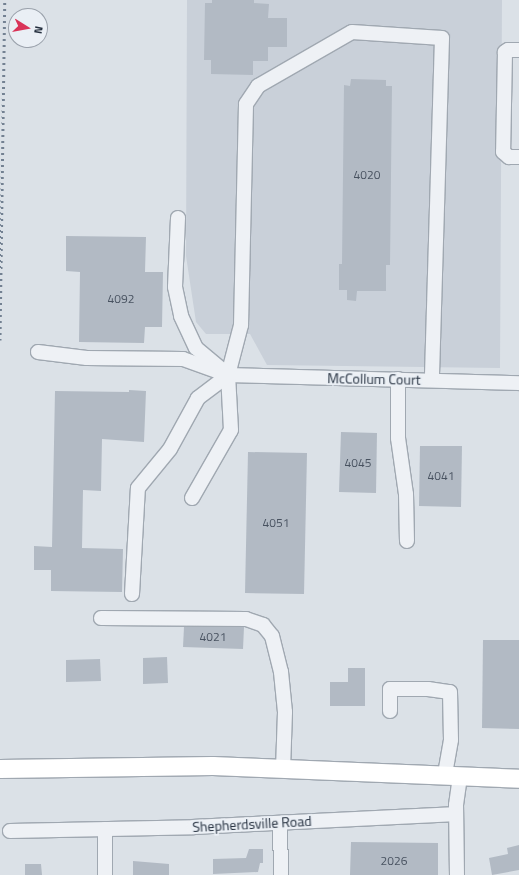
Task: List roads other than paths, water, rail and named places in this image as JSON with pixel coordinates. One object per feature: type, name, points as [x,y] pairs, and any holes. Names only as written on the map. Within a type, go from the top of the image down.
[{"type":"main road","points":[[0,769],[134,766],[283,768],[519,780]]},
{"type":"street","points":[[192,498],[231,430],[228,375],[241,325],[246,104],[258,86],[352,32],[442,38],[432,380]]},
{"type":"street","points":[[519,50],[508,50],[506,52],[503,152],[509,157],[519,157]]},
{"type":"street","points":[[178,218],[175,287],[182,316],[196,348],[228,375]]},
{"type":"street","name":"McCollum Court","points":[[38,352],[87,358],[183,359],[228,375],[519,383]]},
{"type":"street","points":[[132,594],[138,488],[170,449],[198,398],[228,375]]},
{"type":"street","points":[[398,379],[398,438],[406,494],[407,541]]},
{"type":"street","points":[[101,618],[246,619],[263,625],[272,636],[281,672],[284,712],[283,768]]},
{"type":"street","points":[[390,711],[390,689],[428,689],[450,692],[452,776],[456,814],[457,875]]},
{"type":"street","name":"Shepherdsville Road","points":[[10,831],[280,823],[456,814]]},
{"type":"street","points":[[280,823],[281,875]]},
{"type":"street","points":[[105,829],[105,875]]},
{"type":"railway","points":[[0,340],[5,0]]}]
